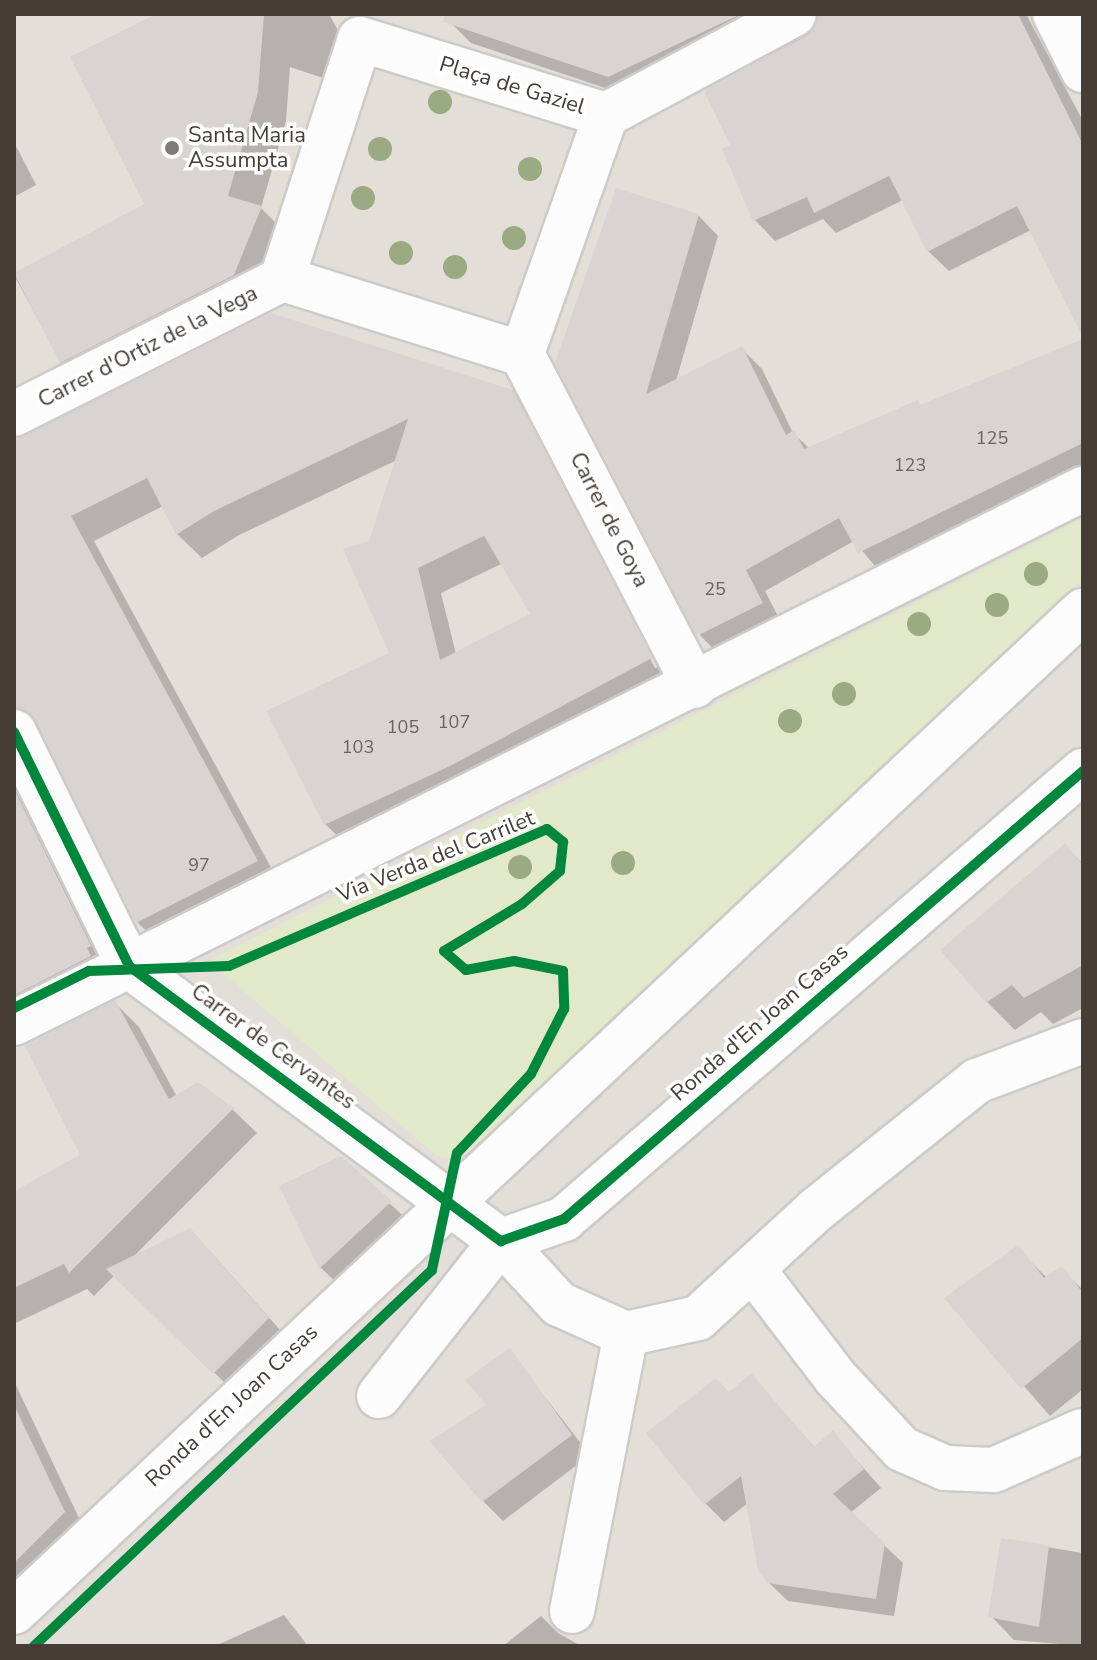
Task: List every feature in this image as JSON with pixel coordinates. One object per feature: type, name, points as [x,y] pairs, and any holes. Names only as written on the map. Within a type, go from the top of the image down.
[{"type":"street","points":[[606,115],[794,14]]},
{"type":"street","points":[[1055,14],[1083,70]]},
{"type":"street","name":"Plaça de Gaziel","points":[[282,279],[354,27],[606,115],[522,354]]},
{"type":"street","points":[[282,279],[522,354]]},
{"type":"street","name":"Carrer d'Ortiz de la Vega","points":[[14,414],[282,279]]},
{"type":"street","name":"Carrer de Goya","points":[[522,354],[695,686]]},
{"type":"street","points":[[14,1023],[695,686],[1083,489]]},
{"type":"street","name":"Ronda d'En Joan Casas","points":[[14,1612],[448,1201],[1083,611]]},
{"type":"street","name":"Carrer de Cervantes","points":[[14,732],[129,966],[448,1201]]},
{"type":"street","name":"Ronda d'En Joan Casas","points":[[501,1241],[564,1219],[1083,771]]},
{"type":"street","points":[[448,1201],[501,1241],[559,1304],[626,1334],[698,1318],[754,1271],[817,1209],[977,1081],[1083,1041]]},
{"type":"street","points":[[379,1396],[501,1241]]},
{"type":"street","points":[[754,1271],[835,1377],[902,1449],[945,1468],[994,1470],[1082,1431]]},
{"type":"street","points":[[572,1611],[626,1334]]},
{"type":"shaded area","points":[[14,14],[1083,14],[1083,1646],[14,1646]]},
{"type":"green space","points":[[1083,518],[1083,579],[480,1145],[459,1158],[437,1156],[208,961]]},
{"type":"building","name":"Santa Maria Assumpta","points":[[156,14],[264,14],[258,92],[228,196],[262,206],[234,275],[60,363],[14,273],[144,204],[70,57]]},
{"type":"building","points":[[445,14],[741,14],[608,77],[443,22]]},
{"type":"building","points":[[819,14],[1018,14],[1083,145],[1083,337],[1017,206],[927,252],[889,176],[814,213],[807,197],[753,221],[722,149],[730,145],[704,91],[806,36]]},
{"type":"building","points":[[616,188],[699,214],[646,394],[742,346],[786,435],[794,430],[804,449],[918,400],[920,405],[1083,339],[1083,443],[858,553],[839,518],[746,570],[763,603],[697,636],[555,363]]},
{"type":"building","points":[[271,313],[513,390],[652,658],[450,766],[324,825],[266,711],[389,653],[343,549],[369,541],[408,419],[214,511],[176,535],[147,478],[71,516],[258,861],[136,923],[36,721],[14,707],[14,441]],"holes":[[[484,536],[530,614],[440,660],[418,568]]]},
{"type":"building","points":[[14,789],[91,946],[87,948],[91,956],[14,995]]},
{"type":"building","points":[[1065,843],[1083,865],[1083,965],[1024,998],[1012,985],[986,1003],[940,950]]},
{"type":"building","points":[[115,1000],[169,1099],[198,1082],[234,1108],[69,1273],[64,1264],[14,1288],[14,1191],[80,1155],[25,1046]]},
{"type":"building","points":[[341,1156],[392,1201],[319,1269],[279,1186]]},
{"type":"building","points":[[190,1228],[269,1318],[213,1374],[106,1269]]},
{"type":"building","points":[[1018,1245],[1044,1278],[1062,1266],[1083,1293],[1083,1338],[1021,1389],[944,1298]]},
{"type":"building","points":[[510,1348],[572,1435],[482,1502],[429,1441],[486,1405],[465,1380]]},
{"type":"building","points":[[751,1373],[814,1447],[833,1430],[864,1469],[833,1494],[885,1543],[876,1599],[767,1583],[758,1570],[741,1476],[704,1505],[646,1433],[716,1378],[729,1392]]},
{"type":"building","points":[[14,1405],[65,1512],[14,1563]]},
{"type":"building","points":[[1001,1538],[1049,1545],[1039,1627],[988,1617]]},
{"type":"cycle path","points":[[14,732],[129,966],[501,1241],[564,1219],[1083,771]]},
{"type":"cycle path","name":"Via Verda del Carrilet","points":[[14,1008],[89,971],[229,966],[547,829],[563,842],[560,871],[522,904],[444,951],[466,970],[514,961],[563,971],[564,1009],[531,1074],[457,1153],[432,1270],[34,1646]]},
{"type":"place","name":"Santa Maria Assumpta","points":[[172,148]]}]
